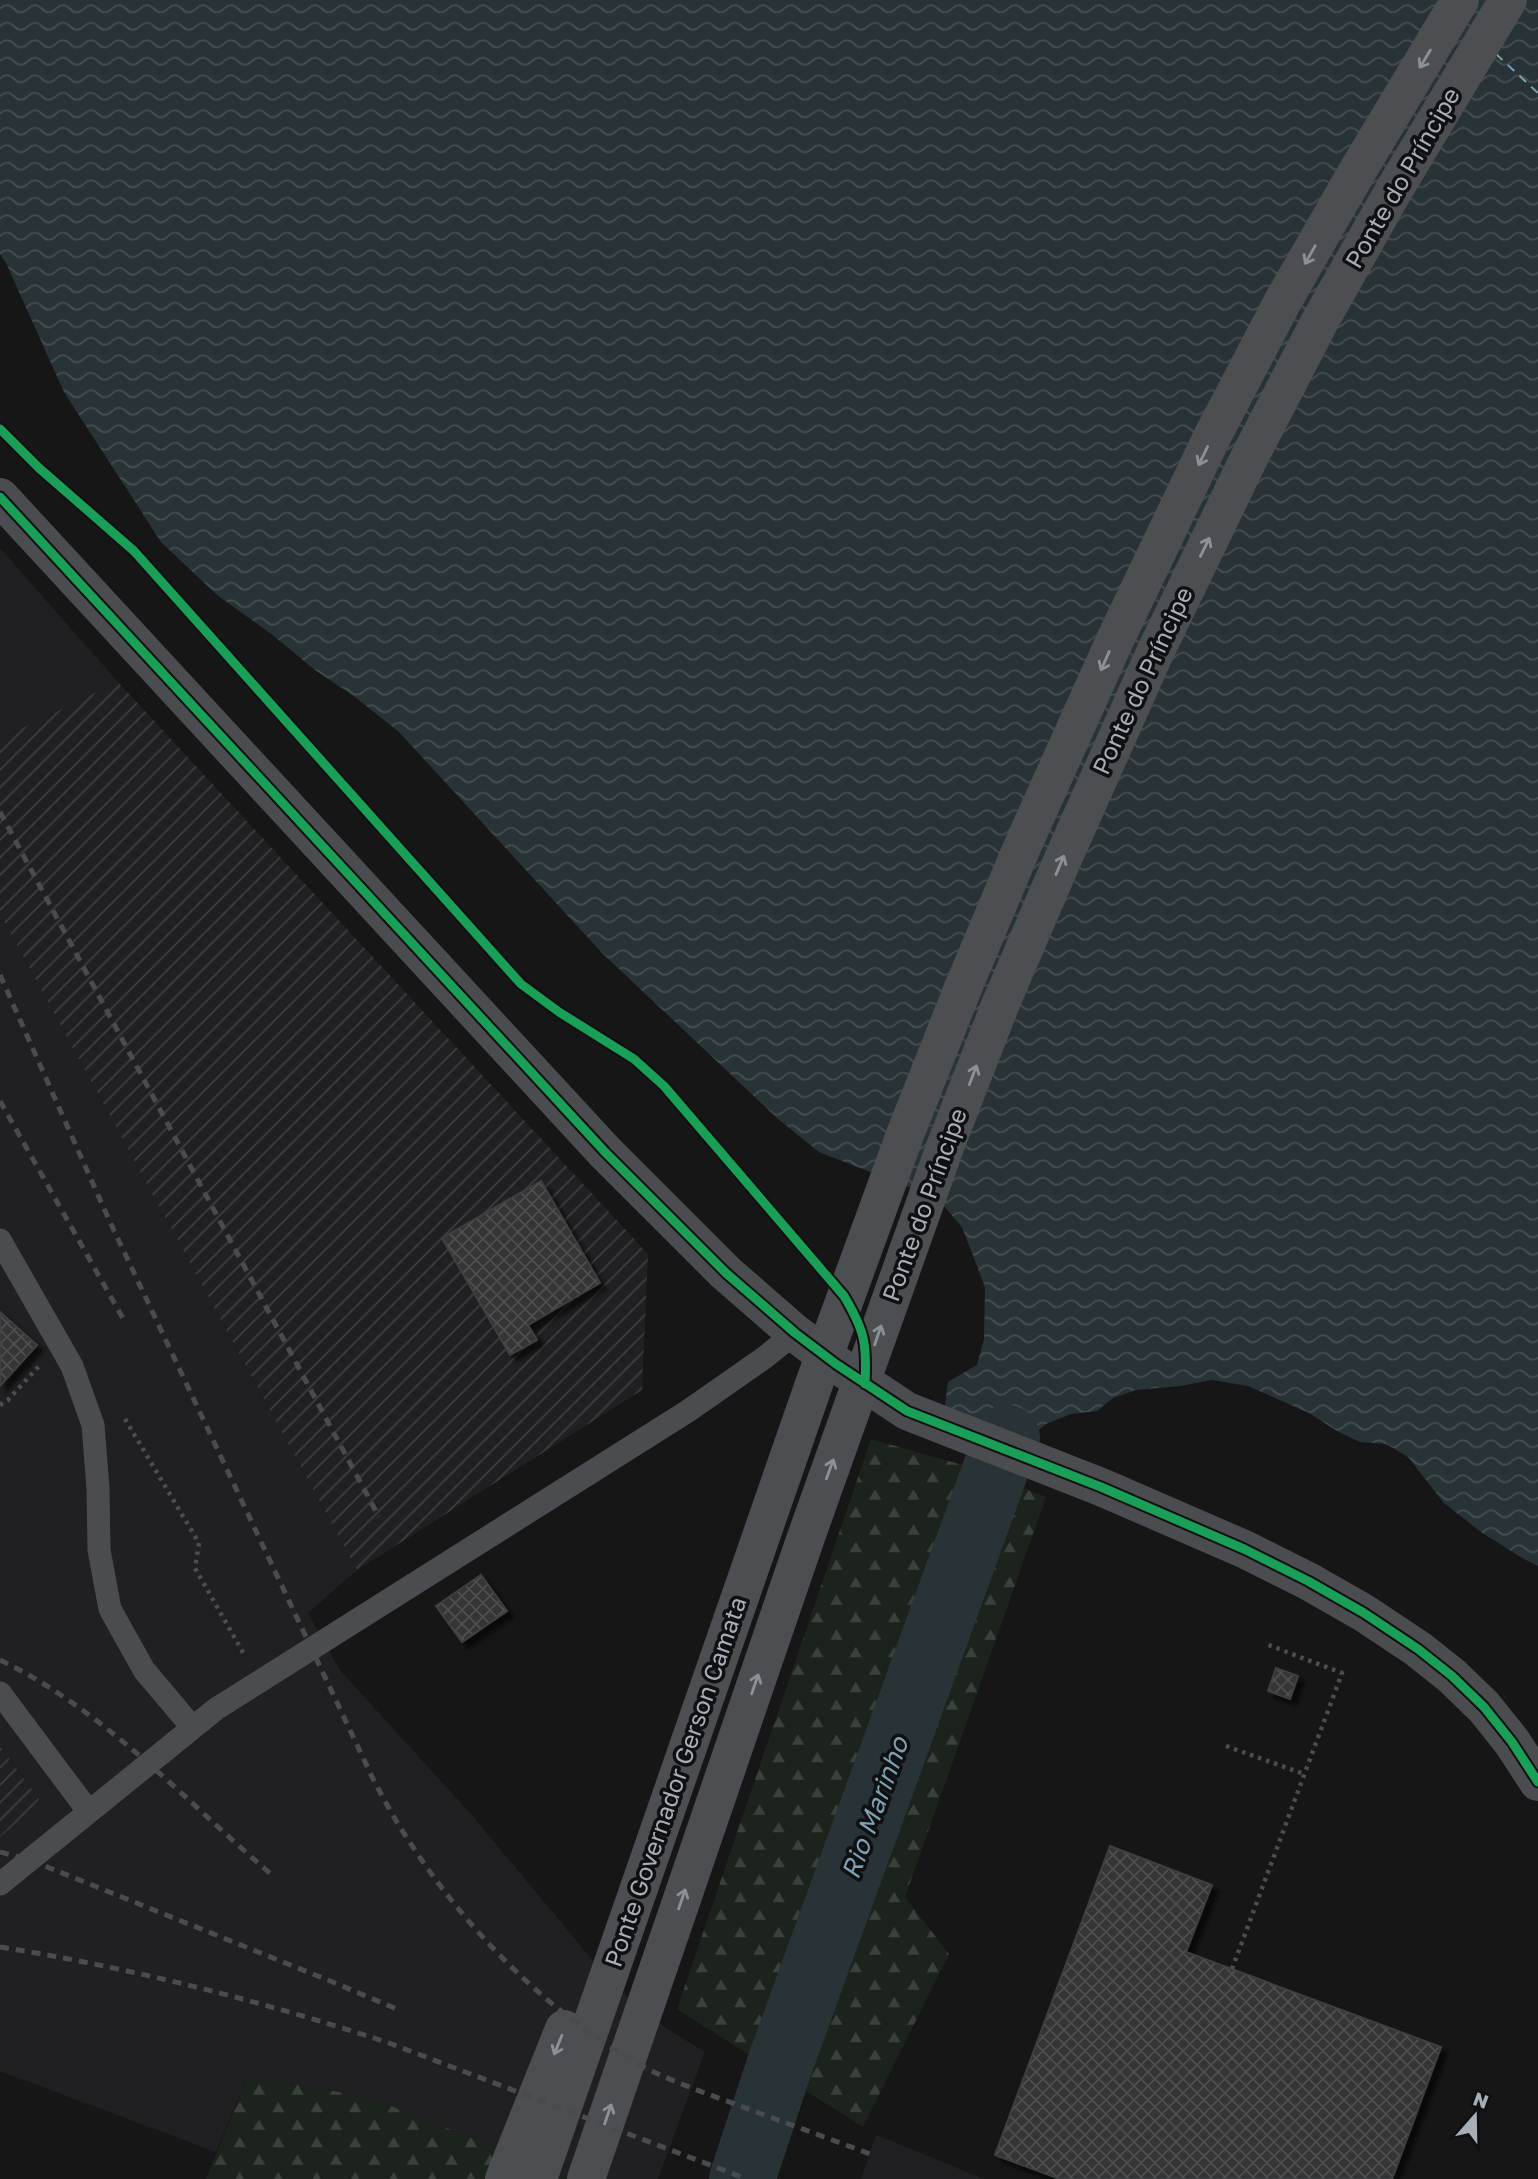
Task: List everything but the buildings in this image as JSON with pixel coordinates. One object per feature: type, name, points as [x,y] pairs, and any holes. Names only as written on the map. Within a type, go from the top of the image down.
[{"type":"main road","name":"Ponte do Príncipe","points":[[814,1384],[906,1132],[963,988],[1023,845],[1126,617],[1213,435],[1283,301],[1460,0]]},
{"type":"main road","name":"Ponte do Príncipe","points":[[855,1399],[945,1147],[1001,1003],[1067,849],[1191,578],[1320,321],[1394,190],[1508,0]]},
{"type":"main road","name":"Ponte Governador Gerson Camata","points":[[538,2179],[814,1384]]},
{"type":"main road","name":"Ponte Governador Gerson Camata","points":[[586,2179],[855,1399]]},
{"type":"main road","points":[[504,2179],[764,1526]]},
{"type":"street","points":[[0,497],[605,1152],[726,1273],[795,1333],[907,1412],[1101,1487],[1244,1549],[1364,1613],[1418,1649],[1452,1676],[1484,1707],[1512,1742],[1538,1782]]},
{"type":"lane","points":[[0,1240],[72,1366],[93,1425],[99,1550],[110,1609],[144,1670],[192,1727]]},
{"type":"lane","points":[[0,1884],[216,1709],[688,1411],[795,1333]]},
{"type":"lane","points":[[0,1693],[89,1812]]},
{"type":"path","points":[[0,1405],[60,1344]]},
{"type":"path","points":[[123,1416],[198,1543],[195,1567],[260,1681]]},
{"type":"path","points":[[1232,1969],[1342,1673],[1266,1644]]},
{"type":"path","points":[[1226,1746],[1304,1774]]},
{"type":"shaded area","points":[[0,548],[118,682],[0,739]]},
{"type":"shaded area","points":[[118,682],[648,1254],[642,1390],[357,1570],[0,914],[0,739]]},
{"type":"shaded area","points":[[0,914],[357,1570],[308,1613],[339,1669],[470,1813],[605,1975],[636,2006],[705,2052],[658,2179],[576,2179],[368,2097],[248,2076],[216,2152],[0,2071],[0,1837],[41,1802],[0,1746]]},
{"type":"shaded area","points":[[0,1746],[41,1802],[0,1837]]},
{"type":"shaded area","points":[[877,2135],[984,2179],[861,2179]]},
{"type":"green space","points":[[871,1439],[959,1464],[1046,1497],[905,1897],[949,1954],[863,2127],[677,2009]]},
{"type":"green space","points":[[248,2076],[368,2097],[576,2179],[206,2179]]},
{"type":"water","points":[[0,0],[1538,0],[1538,1566],[1481,1532],[1444,1503],[1408,1457],[1386,1444],[1360,1442],[1309,1413],[1248,1386],[1212,1380],[1136,1390],[1113,1398],[1097,1411],[1071,1414],[1046,1424],[1023,1443],[944,1413],[948,1382],[977,1365],[984,1339],[985,1287],[962,1227],[942,1204],[919,1191],[819,1152],[777,1118],[602,953],[399,732],[217,595],[161,542],[64,392],[0,254]]},
{"type":"waterway","name":"Rio Marinho","points":[[742,2179],[780,2064],[1007,1438]]},
{"type":"ferry route","points":[[1496,54],[1538,93]]},
{"type":"railway","points":[[0,812],[379,1517]]},
{"type":"railway","points":[[0,975],[110,1222],[375,1783],[429,1870],[477,1930],[531,1985],[591,2034],[623,2055],[678,2082],[870,2154]]},
{"type":"railway","points":[[0,1101],[125,1322]]},
{"type":"railway","points":[[0,1660],[39,1681],[109,1731],[143,1758],[272,1875]]},
{"type":"railway","points":[[0,1852],[30,1860],[399,2010]]},
{"type":"railway","points":[[0,1947],[148,1976],[341,2028],[389,2043],[747,2179]]},
{"type":"cycle path","points":[[0,429],[39,468],[134,551],[521,984],[559,1012],[634,1059],[664,1086],[844,1296],[863,1338],[866,1358],[865,1384]]},
{"type":"cycle path","points":[[0,497],[605,1152],[726,1273],[795,1333],[907,1411],[1101,1487],[1244,1549],[1364,1613],[1418,1649],[1452,1676],[1484,1707],[1512,1742],[1538,1782]]}]
